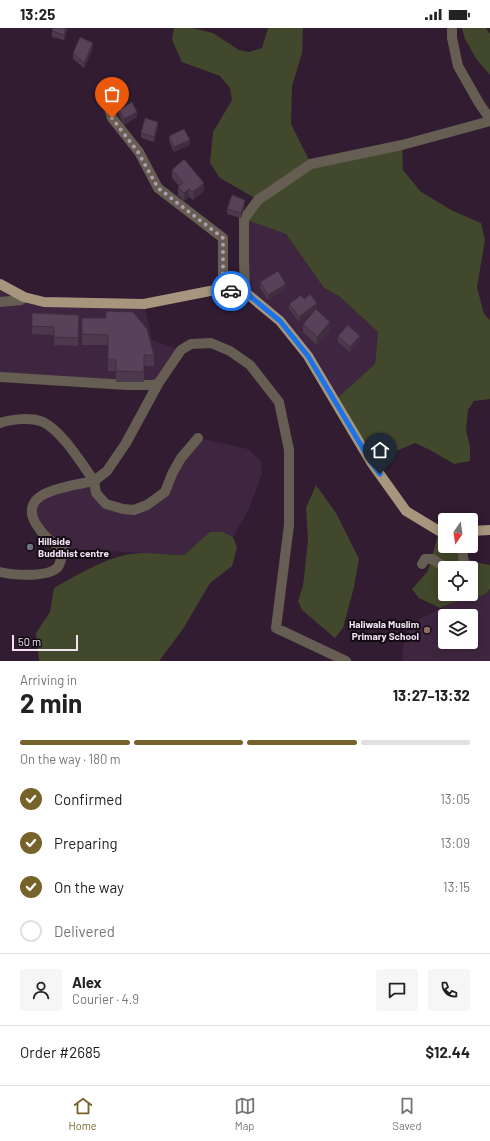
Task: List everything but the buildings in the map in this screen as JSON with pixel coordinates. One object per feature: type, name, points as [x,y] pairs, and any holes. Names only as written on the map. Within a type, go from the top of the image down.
[{"type":"main road","points":[[0,284],[24,297],[44,302],[144,304],[215,290],[245,292],[280,321],[308,356],[371,462],[406,511],[438,530]]},
{"type":"main road","points":[[478,531],[490,530]]},
{"type":"street","points":[[245,292],[244,219],[258,200],[312,164],[402,145],[490,120],[458,66],[452,38],[452,28]]},
{"type":"street","points":[[107,102],[112,118],[138,152],[158,188],[223,238],[223,291]]},
{"type":"street","points":[[0,302],[21,300],[24,297]]},
{"type":"street","points":[[0,572],[30,575],[51,571],[58,566],[64,549],[45,537],[38,527],[31,511],[33,503],[40,496],[55,489],[94,482],[107,471],[126,443],[158,384],[181,350],[191,344],[211,343],[230,350],[250,365],[279,402],[289,450],[289,525],[276,628],[346,661]]},
{"type":"street","points":[[0,377],[127,385],[158,384]]},
{"type":"street","points":[[0,423],[24,418],[43,422],[66,441],[94,482],[96,493],[106,504],[123,509],[134,510],[147,505],[165,492],[172,474],[181,458],[198,438]]},
{"type":"street","points":[[422,564],[425,559],[432,559],[438,563]]},
{"type":"shaded area","points":[[244,219],[286,234],[324,288],[339,296],[378,332],[375,364],[335,400],[308,356],[245,292]]},
{"type":"shaded area","points":[[0,288],[44,302],[144,304],[152,340],[181,350],[158,384],[0,377]]},
{"type":"shaded area","points":[[198,438],[248,449],[261,461],[262,474],[248,511],[233,537],[223,532],[210,532],[184,555],[64,549],[45,537],[33,503],[40,496],[94,481],[106,504],[134,510],[165,492]]},
{"type":"shaded area","name":"Haliwala Muslim Primary School","points":[[490,589],[490,661],[403,661],[402,653],[405,637],[412,623],[438,610],[438,649],[478,649],[478,609],[441,609],[455,602],[478,601],[478,598],[487,593]]},
{"type":"green space","points":[[174,28],[192,28],[213,33],[239,50],[249,52],[262,48],[268,28],[303,28],[302,53],[292,86],[291,124],[311,164],[402,145],[403,170],[421,192],[453,211],[481,223],[485,240],[477,287],[484,314],[490,320],[490,399],[474,401],[468,410],[466,430],[470,447],[470,461],[454,464],[415,443],[371,462],[335,400],[375,364],[378,332],[339,296],[324,288],[286,234],[244,219],[258,200],[220,178],[210,163],[213,132],[232,100],[230,88],[220,76],[182,62],[172,40]]},
{"type":"green space","points":[[462,28],[486,28],[490,34],[490,75],[477,60],[465,39]]},
{"type":"green space","points":[[316,485],[336,513],[359,559],[354,587],[343,628],[335,638],[302,610],[298,601],[303,586],[308,540],[306,508]]},
{"type":"green space","points":[[210,532],[223,532],[233,537],[237,548],[232,566],[210,583],[183,629],[159,661],[39,661],[36,633],[50,612],[54,588],[107,561],[129,554],[184,555]]},
{"type":"green space","points":[[438,535],[438,553],[465,553],[466,558],[472,561],[438,561],[438,601],[462,601],[440,608],[419,598],[412,589],[428,571]]},
{"type":"green space","points":[[478,563],[490,565],[490,589],[487,593],[478,598]]},
{"type":"way so far","points":[[112,118],[138,152],[158,188],[223,238],[223,291],[231,291]]},
{"type":"place","name":"Hillside Buddhist centre","points":[[30,547]]},
{"type":"place","name":"Haliwala Muslim Primary School","points":[[427,630]]},
{"type":"route","points":[[231,291],[245,292],[280,321],[308,356],[371,462],[380,474]]}]
